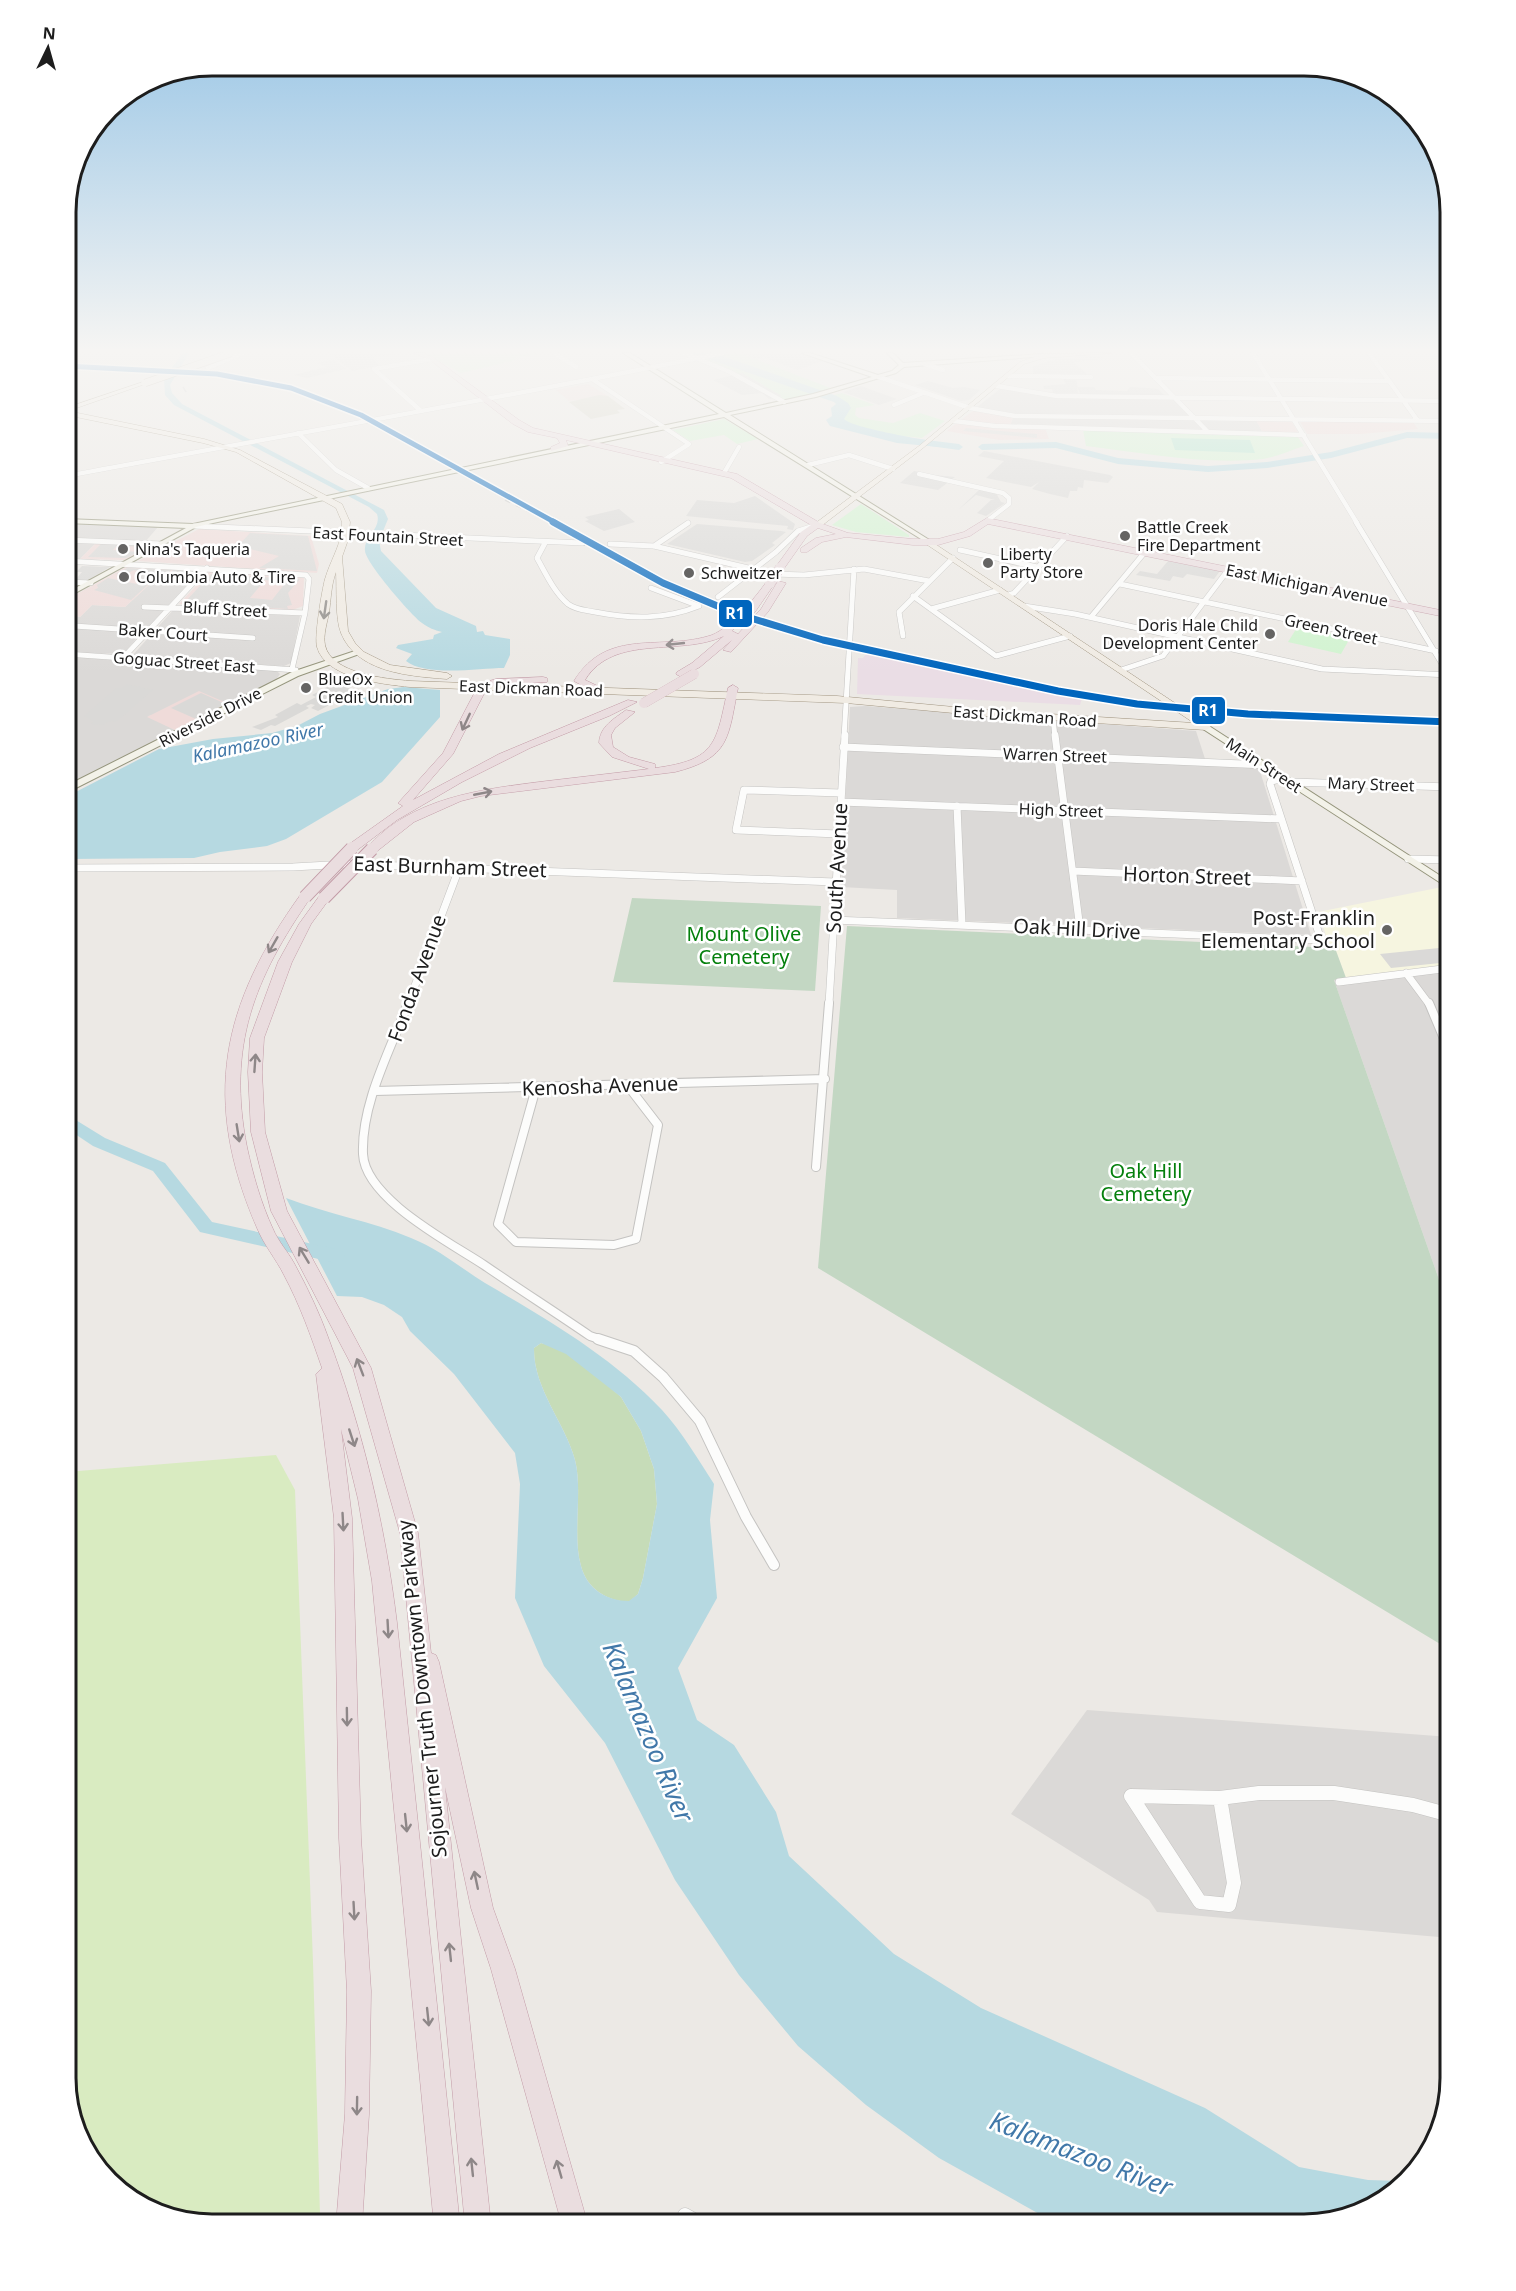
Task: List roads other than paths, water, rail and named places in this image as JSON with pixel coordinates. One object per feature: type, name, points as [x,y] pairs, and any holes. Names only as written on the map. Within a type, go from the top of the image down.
[{"type":"highway","points":[[664,460],[705,468],[748,482],[790,511],[817,525],[847,535],[929,542],[963,536],[987,521]]},
{"type":"highway","name":"East Michigan Avenue","points":[[987,521],[1440,613]]},
{"type":"highway","name":"Sojourner Truth Downtown Parkway","points":[[631,707],[705,658],[765,610],[804,550],[817,525]]},
{"type":"highway","name":"Sojourner Truth Downtown Parkway","points":[[446,2214],[383,1578],[375,1526],[359,1459],[320,1339],[305,1304],[267,1232],[249,1183],[237,1134],[232,1078],[237,1044],[247,1006],[266,957],[305,897],[352,848],[388,819],[525,751],[644,703],[715,660],[738,631],[804,534],[817,525]]},
{"type":"highway","points":[[804,550],[819,540],[847,535]]},
{"type":"highway","points":[[598,690],[579,681],[595,660],[616,651],[699,641],[738,631]]},
{"type":"highway","points":[[388,819],[448,754],[483,686],[496,682],[543,680]]},
{"type":"highway","points":[[631,707],[607,731],[606,745],[610,752],[633,764],[667,766],[700,758],[709,751],[727,691]]},
{"type":"highway","points":[[408,820],[457,799],[524,786],[675,769],[708,758],[722,740],[727,691]]},
{"type":"highway","name":"Sojourner Truth Downtown Parkway","points":[[477,2214],[409,1533],[362,1368],[332,1307],[285,1224],[258,1132],[255,1071],[257,1038],[285,962],[304,924],[324,898],[372,849],[408,820],[525,751]]},
{"type":"highway","points":[[320,1339],[343,1518],[350,1838],[358,1990],[357,2114],[350,2214]]},
{"type":"highway","points":[[414,1589],[482,1908],[503,1969],[572,2214]]},
{"type":"main road","points":[[257,460],[325,497],[344,512],[347,521],[339,558],[330,576],[321,646],[330,661]]},
{"type":"main road","points":[[817,525],[905,460]]},
{"type":"main road","name":"Main Street","points":[[929,542],[1206,727]]},
{"type":"main road","points":[[339,558],[342,574],[344,631],[347,640],[358,653]]},
{"type":"main road","name":"East Dickman Road","points":[[358,653],[386,667],[418,674],[579,681],[846,700],[1053,718],[1206,727]]},
{"type":"main road","name":"East Dickman Road","points":[[330,661],[361,676],[387,682],[598,690],[727,691]]},
{"type":"street","points":[[77,474],[154,460]]},
{"type":"street","points":[[326,460],[336,470],[368,488]]},
{"type":"street","points":[[77,521],[194,526],[502,460]]},
{"type":"street","points":[[724,473],[732,460]]},
{"type":"street","points":[[800,460],[929,542]]},
{"type":"street","points":[[808,465],[829,460]]},
{"type":"street","points":[[864,460],[893,469]]},
{"type":"street","points":[[1320,460],[1440,659]]},
{"type":"street","points":[[919,474],[1003,493],[1009,498],[1009,504],[987,521]]},
{"type":"street","points":[[654,546],[688,523]]},
{"type":"street","points":[[718,597],[798,531],[817,525]]},
{"type":"street","points":[[77,590],[194,526]]},
{"type":"street","name":"East Fountain Street","points":[[194,526],[383,537],[583,543]]},
{"type":"street","points":[[931,609],[1004,592],[1014,593],[1067,536]]},
{"type":"street","points":[[77,540],[162,543]]},
{"type":"street","points":[[546,543],[537,558],[553,585],[569,604],[577,609],[623,618],[645,619],[677,614],[699,606],[651,588]]},
{"type":"street","points":[[610,544],[654,546],[775,575],[804,575],[854,569],[882,571],[929,581]]},
{"type":"street","points":[[960,550],[1037,567]]},
{"type":"street","points":[[1091,617],[1145,552]]},
{"type":"street","points":[[903,636],[899,612],[953,558]]},
{"type":"street","points":[[77,561],[308,576],[297,670]]},
{"type":"street","points":[[123,658],[207,568]]},
{"type":"street","name":"South Avenue","points":[[816,1167],[825,1079],[854,569]]},
{"type":"street","points":[[1121,670],[1159,658],[1178,637],[1228,570]]},
{"type":"street","points":[[77,582],[91,583]]},
{"type":"street","name":"Green Street","points":[[1120,584],[1436,651]]},
{"type":"street","points":[[913,596],[996,656],[1070,636]]},
{"type":"street","points":[[1024,606],[1031,605],[1091,617],[1322,669],[1440,676]]},
{"type":"street","name":"Bluff Street","points":[[144,607],[172,606],[305,613]]},
{"type":"street","name":"Baker Court","points":[[77,626],[253,638]]},
{"type":"street","name":"Riverside Drive","points":[[77,784],[297,670],[358,653]]},
{"type":"street","name":"Goguac Street East","points":[[77,655],[297,670]]},
{"type":"street","points":[[1053,718],[1080,929]]},
{"type":"street","name":"Main Street","points":[[1206,727],[1440,880]]},
{"type":"street","name":"Warren Street","points":[[843,747],[1251,762],[1266,765]]},
{"type":"street","points":[[1288,780],[1271,781],[1270,784],[1302,881]]},
{"type":"street","name":"Mary Street","points":[[1288,780],[1440,787]]},
{"type":"street","points":[[839,834],[736,830],[744,790],[842,793]]},
{"type":"street","name":"High Street","points":[[841,802],[1281,819]]},
{"type":"street","points":[[957,806],[962,924]]},
{"type":"street","points":[[1408,859],[1440,860]]},
{"type":"street","name":"East Burnham Street","points":[[77,868],[293,867],[347,864],[460,866],[835,882]]},
{"type":"street","name":"Fonda Avenue","points":[[460,866],[375,1091],[365,1126],[363,1157],[376,1185],[410,1217],[440,1239],[478,1261],[590,1336],[634,1351],[663,1377],[700,1421],[746,1517],[774,1565]]},
{"type":"street","name":"Horton Street","points":[[1073,871],[1302,881]]},
{"type":"street","name":"Oak Hill Drive","points":[[833,920],[1321,940],[1302,881]]},
{"type":"street","points":[[1339,982],[1440,969]]},
{"type":"street","points":[[1406,973],[1427,999],[1440,1025]]},
{"type":"street","name":"Kenosha Avenue","points":[[375,1091],[825,1079]]},
{"type":"street","points":[[536,1088],[498,1224],[516,1242],[614,1245],[636,1239],[658,1125],[628,1086]]},
{"type":"street","points":[[1220,1798],[1234,1883],[1229,1905],[1216,1906],[1200,1902],[1167,1855],[1131,1796],[1220,1798],[1259,1793],[1334,1793],[1413,1805],[1440,1812]]},
{"type":"water","points":[[279,460],[289,460],[384,510],[388,519],[379,541],[381,551],[436,608],[476,626],[477,632],[483,631],[485,635],[510,639],[510,655],[504,668],[439,670],[415,666],[406,661],[412,654],[396,648],[398,645],[433,639],[434,635],[442,632],[429,628],[416,618],[367,557],[365,546],[378,519],[377,514],[369,507]]},
{"type":"water","points":[[404,687],[440,690],[440,717],[382,782],[286,839],[267,846],[194,858],[77,859],[77,791],[159,749],[213,739],[272,733],[297,726],[320,714],[388,689]]},
{"type":"water","points":[[286,1198],[396,1232],[430,1247],[578,1340],[622,1373],[669,1418],[714,1484],[710,1520],[717,1598],[678,1668],[697,1720],[734,1745],[776,1812],[789,1856],[894,1954],[981,2008],[1205,2108],[1299,2167],[1368,2180],[1393,2181],[1355,2204],[1321,2213],[1039,2214],[939,2158],[866,2105],[798,2046],[739,1975],[675,1880],[605,1743],[544,1666],[515,1598],[520,1484],[515,1453],[454,1374],[410,1331],[402,1317],[384,1305],[362,1297],[337,1296]],"holes":[[[541,1343],[566,1354],[621,1397],[641,1431],[654,1469],[657,1504],[643,1578],[638,1594],[629,1601],[613,1599],[599,1592],[584,1574],[578,1554],[578,1485],[575,1460],[544,1391],[535,1363],[534,1348]]]},
{"type":"waterway","points":[[1114,460],[1208,469],[1267,465],[1300,460]]},
{"type":"waterway","name":"Kalamazoo River","points":[[77,1127],[99,1142],[159,1167],[206,1227],[336,1256]]},
{"type":"railway","points":[[443,460],[509,498]]},
{"type":"railway","points":[[505,500],[552,523]]},
{"type":"railway","points":[[549,522],[568,531]]},
{"type":"place","name":"Battle Creek Fire Department","points":[[1125,536]]},
{"type":"place","name":"Nina's Taqueria","points":[[123,549]]},
{"type":"place","name":"Liberty Party Store","points":[[988,563]]},
{"type":"place","name":"Schweitzer","points":[[689,573]]},
{"type":"place","name":"Columbia Auto & Tire","points":[[124,577]]},
{"type":"place","name":"Doris Hale Child Development Center","points":[[1270,634]]},
{"type":"place","name":"BlueOx Credit Union","points":[[306,688]]},
{"type":"place","name":"Post-Franklin Elementary School","points":[[1387,930]]},
{"type":"park label","name":"Mount Olive Cemetery","points":[[744,946]]},
{"type":"park label","name":"Oak Hill Cemetery","points":[[1146,1182]]}]
